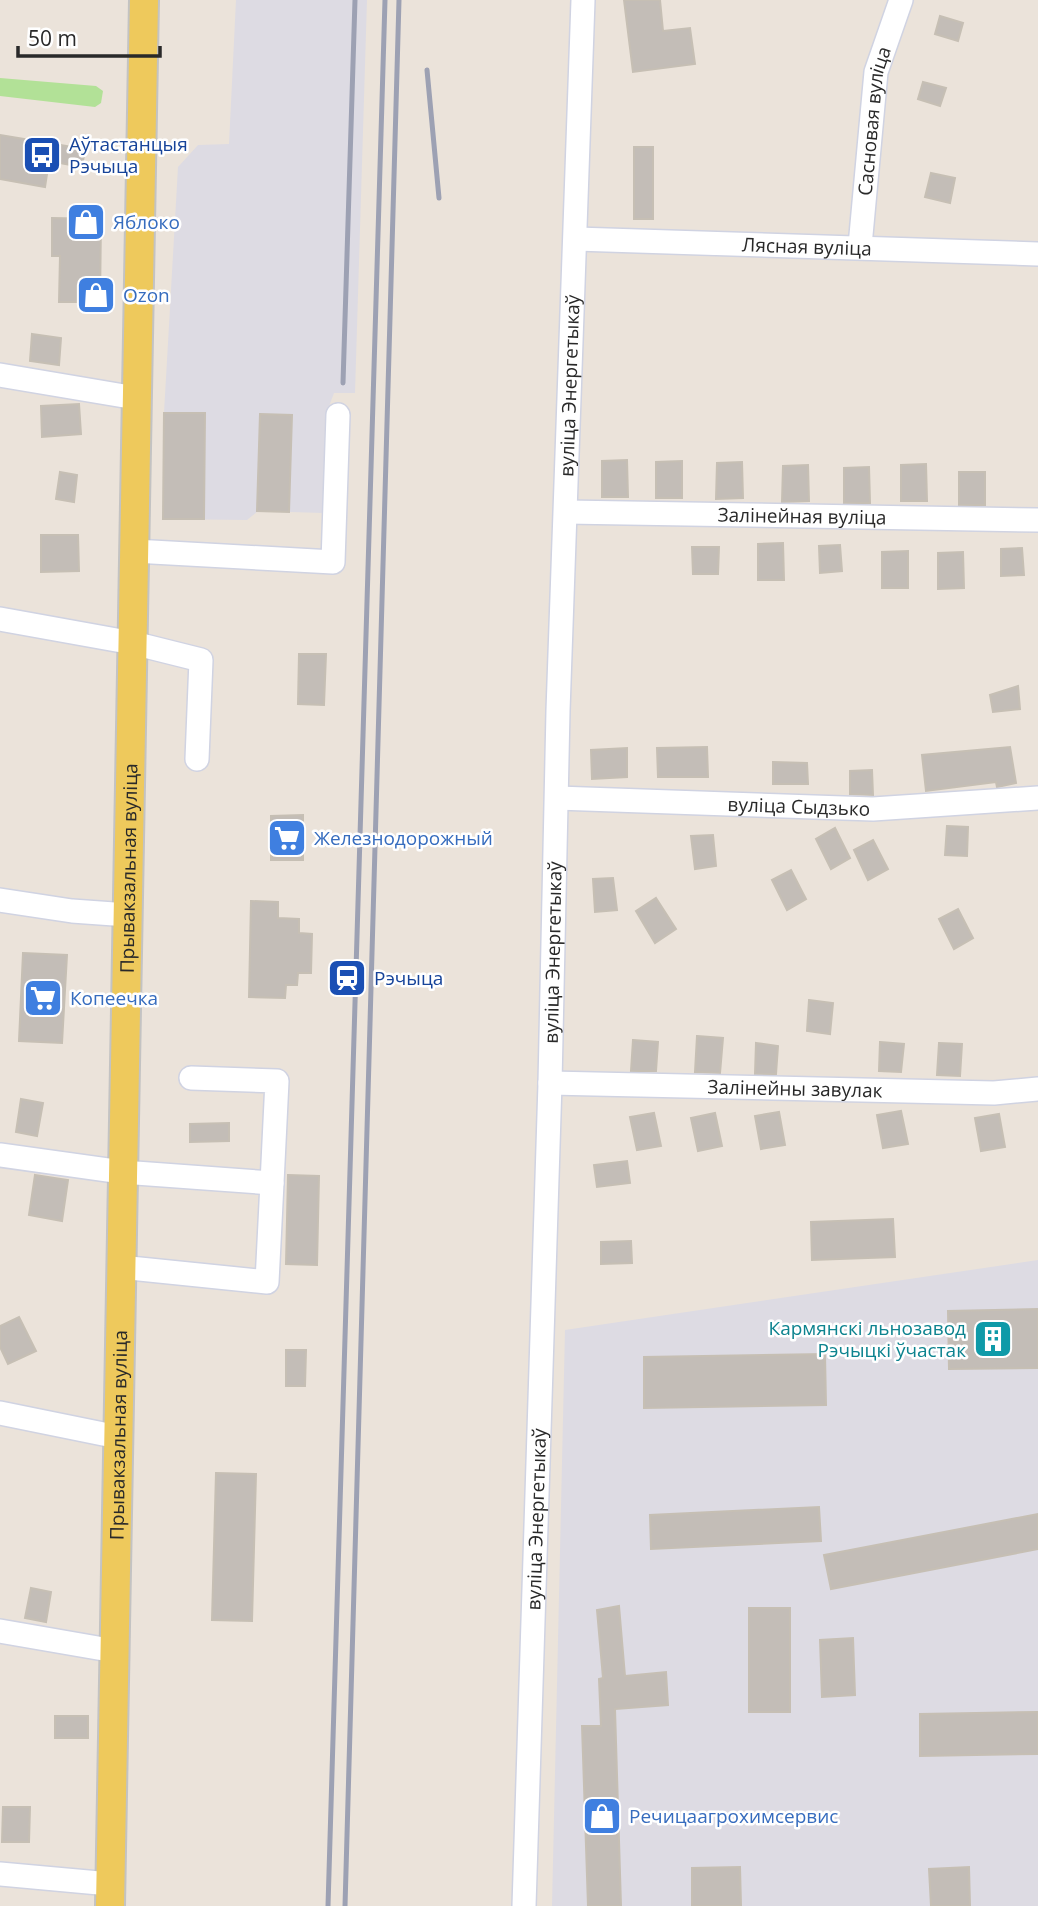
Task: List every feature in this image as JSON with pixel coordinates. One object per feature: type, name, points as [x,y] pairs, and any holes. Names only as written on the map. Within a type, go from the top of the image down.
[{"type":"main road","name":"Прывакзальная вуліца","points":[[110,1895],[144,0]]},
{"type":"street","name":"вуліца Энергетыкаў","points":[[524,1906],[583,0]]},
{"type":"street","name":"Сасновая вуліца","points":[[860,246],[876,72],[901,0]]},
{"type":"street","name":"Лясная вуліца","points":[[576,239],[860,246],[1038,254]]},
{"type":"street","points":[[0,375],[136,398]]},
{"type":"street","points":[[134,551],[332,562],[338,415]]},
{"type":"street","name":"Залінейная вуліца","points":[[566,512],[1038,520]]},
{"type":"street","points":[[0,619],[133,643],[201,660],[197,759]]},
{"type":"street","name":"вуліца Сыдзько","points":[[557,798],[873,809],[1038,798]]},
{"type":"street","points":[[0,900],[72,911],[128,915]]},
{"type":"street","points":[[120,1268],[267,1282],[277,1081],[191,1078]]},
{"type":"street","name":"Залінейны завулак","points":[[550,1083],[994,1093],[1038,1089]]},
{"type":"street","points":[[0,1155],[122,1172],[272,1183]]},
{"type":"street","points":[[0,1413],[118,1437]]},
{"type":"street","points":[[0,1630],[115,1651]]},
{"type":"street","points":[[0,1874],[110,1895]]},
{"type":"shaded area","points":[[236,0],[367,0],[355,393],[334,393],[325,417],[323,513],[258,511],[247,520],[163,519],[164,413],[178,167],[198,145],[229,144]]},
{"type":"shaded area","points":[[1038,1260],[1038,1906],[552,1906],[565,1330]]},
{"type":"green space","points":[[0,78],[96,86],[103,91],[101,103],[95,107],[0,96]]},
{"type":"building","points":[[624,0],[660,0],[663,31],[690,28],[695,64],[633,72]]},
{"type":"building","points":[[940,16],[963,23],[958,41],[935,34]]},
{"type":"building","points":[[923,82],[946,88],[940,106],[918,99]]},
{"type":"building","name":"Аўтастанцыя Рэчыца","points":[[0,135],[85,149],[82,167],[49,161],[45,187],[0,179]]},
{"type":"building","points":[[634,147],[653,147],[653,219],[634,219]]},
{"type":"building","points":[[931,173],[955,178],[950,203],[925,197]]},
{"type":"building","points":[[52,218],[101,219],[100,302],[59,302],[60,256],[52,256]]},
{"type":"building","points":[[32,334],[61,338],[59,365],[30,361]]},
{"type":"building","points":[[79,404],[81,434],[42,437],[41,406]]},
{"type":"building","points":[[164,413],[205,413],[204,519],[163,519]]},
{"type":"building","points":[[260,414],[292,415],[289,512],[257,511]]},
{"type":"building","points":[[627,460],[628,497],[602,497],[602,461]]},
{"type":"building","points":[[682,461],[682,498],[656,498],[656,462]]},
{"type":"building","points":[[742,462],[743,498],[716,499],[717,463]]},
{"type":"building","points":[[926,464],[927,501],[901,501],[901,465]]},
{"type":"building","points":[[808,465],[809,501],[782,502],[783,466]]},
{"type":"building","points":[[869,467],[870,503],[844,503],[844,468]]},
{"type":"building","points":[[60,472],[77,475],[74,502],[56,499]]},
{"type":"building","points":[[959,472],[985,472],[985,505],[959,505]]},
{"type":"building","points":[[41,535],[78,535],[79,571],[41,572]]},
{"type":"building","points":[[783,543],[784,580],[758,580],[758,544]]},
{"type":"building","points":[[840,545],[842,571],[820,573],[819,546]]},
{"type":"building","points":[[692,547],[719,547],[718,574],[693,574]]},
{"type":"building","points":[[1022,548],[1024,575],[1001,576],[1001,549]]},
{"type":"building","points":[[908,551],[908,588],[882,588],[882,552]]},
{"type":"building","points":[[963,552],[964,588],[938,589],[938,553]]},
{"type":"building","points":[[299,654],[326,654],[324,705],[298,704]]},
{"type":"building","points":[[1018,686],[1020,709],[993,712],[990,695]]},
{"type":"building","points":[[707,747],[708,777],[658,777],[657,748]]},
{"type":"building","points":[[1010,747],[1016,783],[997,787],[996,782],[926,791],[922,755]]},
{"type":"building","points":[[627,748],[627,777],[592,779],[591,750]]},
{"type":"building","points":[[773,762],[807,763],[808,784],[773,784]]},
{"type":"building","points":[[872,770],[873,795],[850,794],[850,771]]},
{"type":"building","name":"Железнодорожный","points":[[303,815],[303,860],[271,860],[271,816]]},
{"type":"building","points":[[947,826],[968,827],[967,856],[945,855]]},
{"type":"building","points":[[835,828],[850,858],[831,869],[816,839]]},
{"type":"building","points":[[713,835],[716,866],[695,869],[691,836]]},
{"type":"building","points":[[873,840],[888,869],[868,880],[854,850]]},
{"type":"building","points":[[791,870],[806,899],[787,910],[772,880]]},
{"type":"building","points":[[613,878],[617,910],[595,912],[593,879]]},
{"type":"building","points":[[656,898],[676,929],[655,943],[636,911]]},
{"type":"building","points":[[251,901],[278,902],[278,918],[299,919],[299,933],[312,934],[311,973],[298,973],[297,985],[286,985],[285,998],[249,997]]},
{"type":"building","points":[[958,909],[973,938],[954,949],[939,919]]},
{"type":"building","name":"Копеечка","points":[[23,953],[67,955],[62,1043],[19,1041]]},
{"type":"building","points":[[809,1000],[833,1003],[830,1034],[807,1031]]},
{"type":"building","points":[[697,1036],[723,1038],[720,1073],[695,1072]]},
{"type":"building","points":[[633,1040],[658,1042],[656,1071],[631,1071]]},
{"type":"building","points":[[880,1042],[904,1044],[901,1072],[879,1071]]},
{"type":"building","points":[[756,1043],[778,1046],[776,1074],[755,1074]]},
{"type":"building","points":[[939,1043],[962,1044],[960,1076],[937,1075]]},
{"type":"building","points":[[21,1099],[43,1103],[37,1136],[16,1132]]},
{"type":"building","points":[[901,1111],[908,1144],[883,1148],[877,1115]]},
{"type":"building","points":[[779,1112],[785,1145],[761,1149],[755,1116]]},
{"type":"building","points":[[654,1113],[661,1146],[637,1150],[630,1117]]},
{"type":"building","points":[[715,1113],[722,1146],[698,1151],[691,1118]]},
{"type":"building","points":[[999,1114],[1005,1147],[981,1151],[975,1118]]},
{"type":"building","points":[[229,1123],[229,1141],[190,1142],[190,1124]]},
{"type":"building","points":[[627,1161],[630,1183],[597,1187],[594,1165]]},
{"type":"building","points":[[35,1175],[68,1180],[62,1221],[29,1215]]},
{"type":"building","points":[[288,1175],[319,1176],[317,1265],[286,1264]]},
{"type":"building","points":[[893,1219],[895,1257],[812,1260],[811,1222]]},
{"type":"building","points":[[631,1241],[632,1263],[601,1264],[601,1242]]},
{"type":"building","name":"Кармянскі льнозавод Рэчыцкі ўчастак","points":[[1038,1309],[1038,1368],[949,1369],[948,1311]]},
{"type":"building","points":[[19,1317],[36,1351],[8,1364],[0,1347],[0,1326]]},
{"type":"building","points":[[286,1350],[306,1350],[305,1386],[286,1386]]},
{"type":"building","points":[[825,1354],[826,1405],[644,1408],[644,1357]]},
{"type":"building","points":[[216,1473],[256,1474],[252,1621],[212,1620]]},
{"type":"building","points":[[819,1507],[821,1541],[651,1549],[650,1515]]},
{"type":"building","points":[[1038,1514],[1038,1549],[831,1589],[824,1555]]},
{"type":"building","points":[[31,1588],[51,1592],[46,1622],[25,1618]]},
{"type":"building","name":"Речицаагрохимсервис","points":[[619,1606],[625,1676],[666,1672],[668,1705],[615,1709],[621,1906],[588,1906],[582,1726],[601,1726],[599,1679],[603,1678],[597,1610]]},
{"type":"building","points":[[749,1608],[790,1608],[790,1712],[749,1712]]},
{"type":"building","points":[[853,1638],[855,1695],[822,1697],[820,1640]]},
{"type":"building","points":[[1038,1712],[1038,1754],[920,1756],[920,1714]]},
{"type":"building","points":[[55,1716],[88,1716],[88,1738],[55,1738]]},
{"type":"building","points":[[3,1807],[30,1807],[29,1842],[2,1842]]},
{"type":"building","points":[[740,1867],[741,1906],[692,1906],[692,1868]]},
{"type":"building","points":[[969,1867],[970,1906],[931,1906],[929,1869]]},
{"type":"railway","points":[[343,383],[355,0]]},
{"type":"railway","points":[[328,1906],[385,0]]},
{"type":"railway","points":[[345,1906],[399,0]]},
{"type":"railway","points":[[427,70],[439,198]]},
{"type":"place","name":"Аўтастанцыя Рэчыца","points":[[42,155]]},
{"type":"place","name":"Яблоко","points":[[86,222]]},
{"type":"place","name":"Ozon","points":[[96,295]]},
{"type":"place","name":"Железнодорожный","points":[[287,838]]},
{"type":"place","name":"Рэчыца","points":[[347,978]]},
{"type":"place","name":"Копеечка","points":[[43,998]]},
{"type":"place","name":"Кармянскі льнозавод Рэчыцкі ўчастак","points":[[993,1339]]},
{"type":"place","name":"Речицаагрохимсервис","points":[[602,1816]]}]
